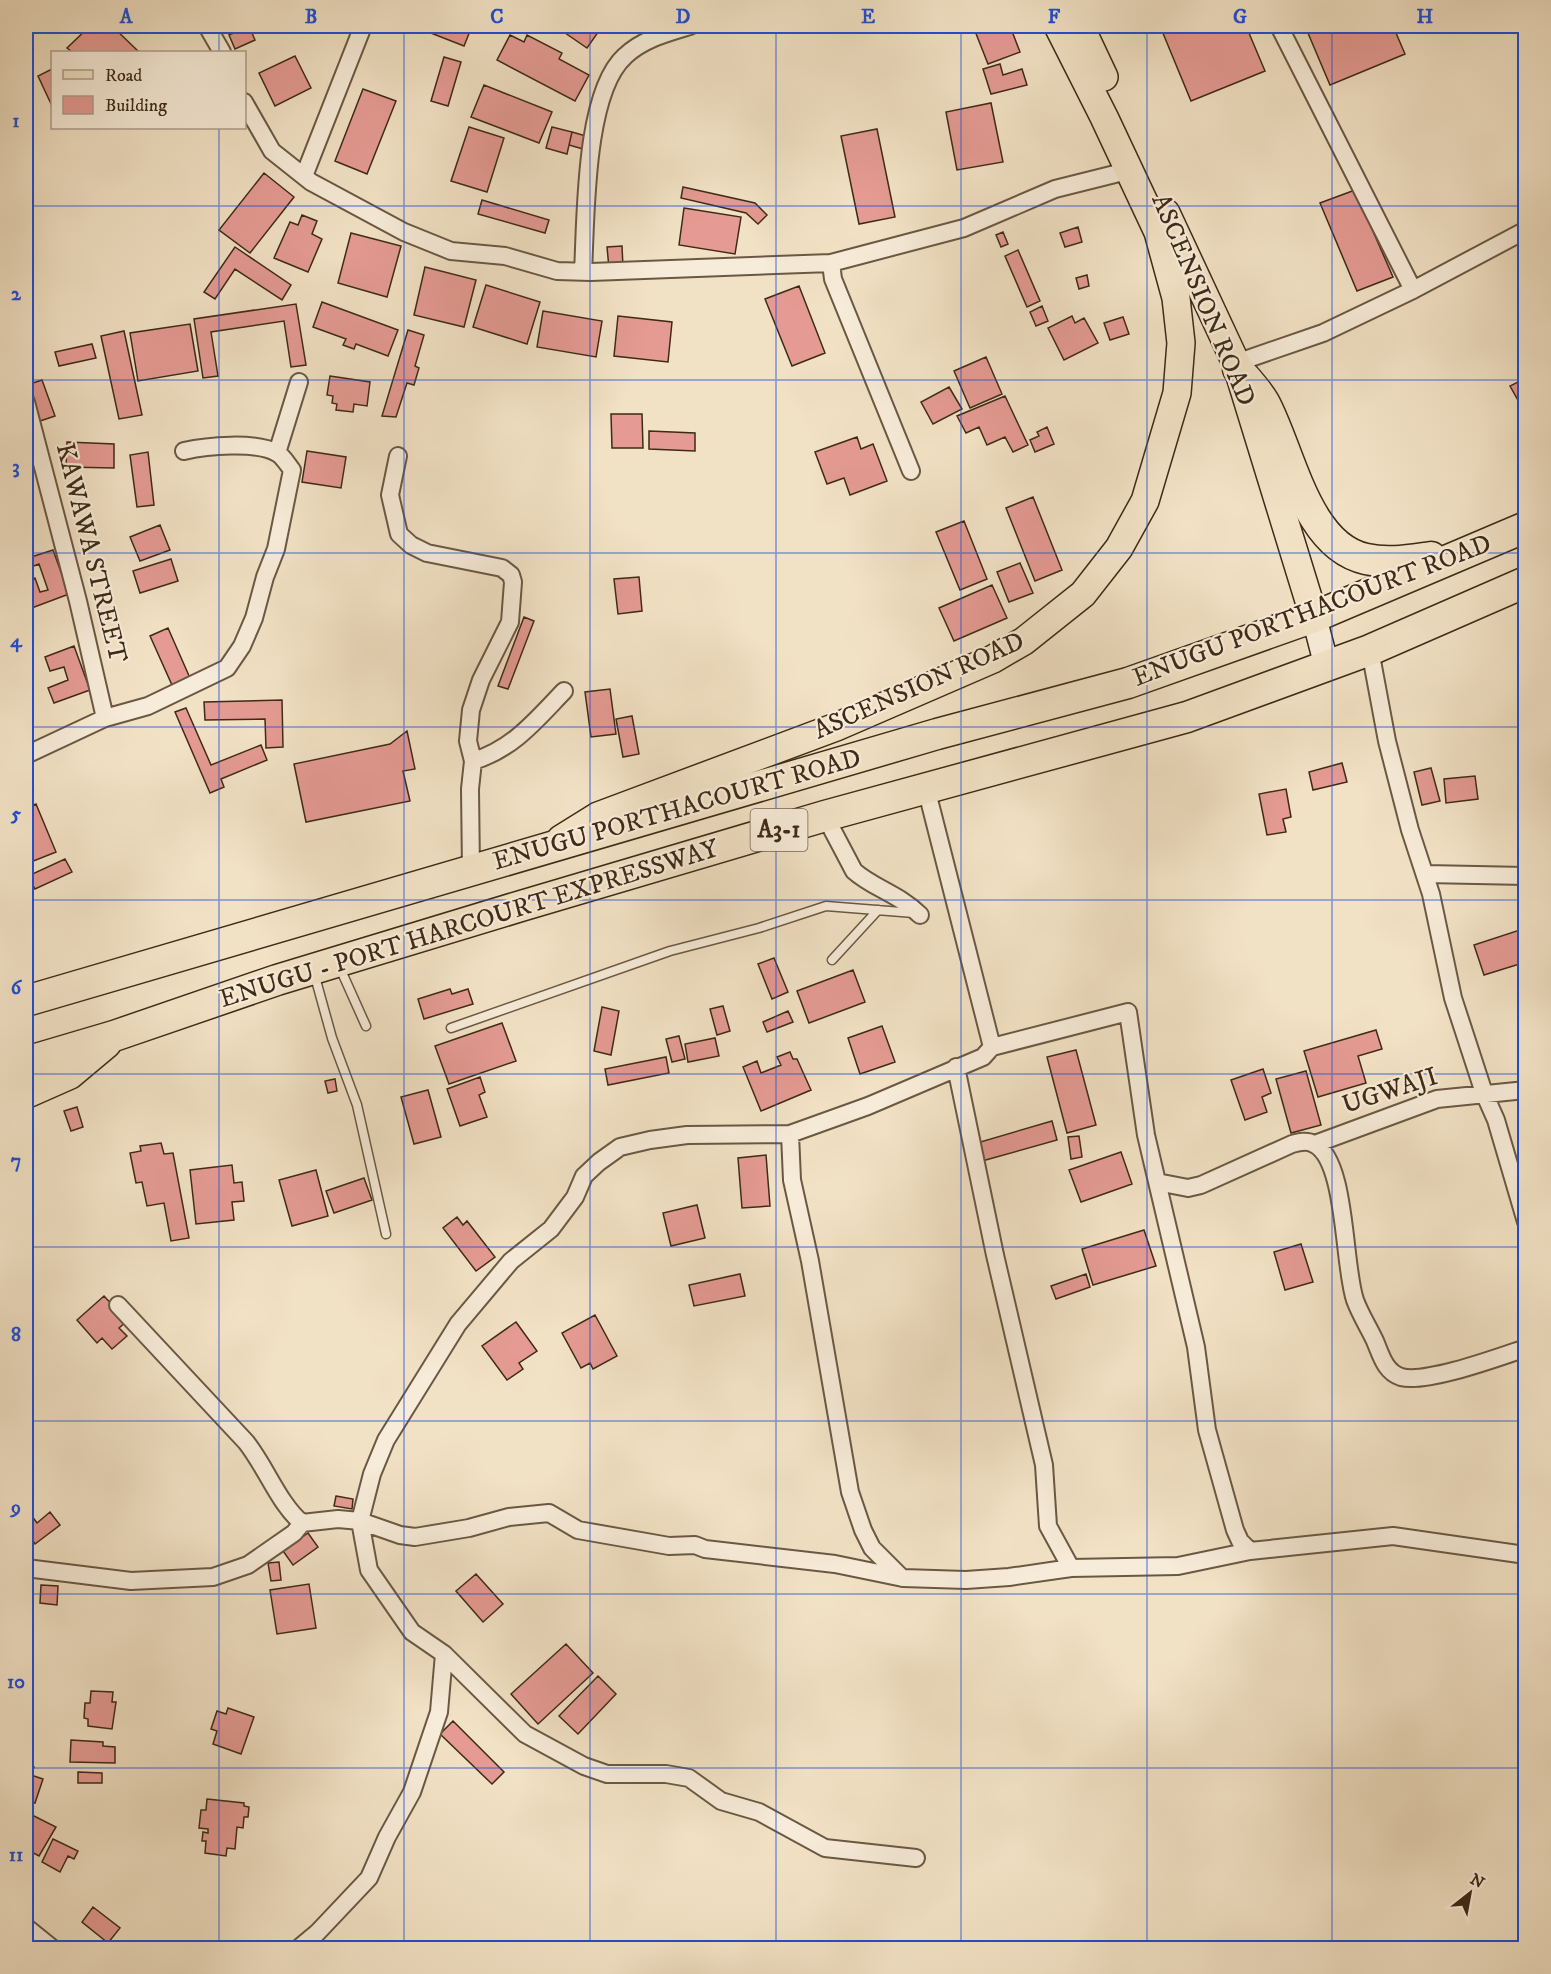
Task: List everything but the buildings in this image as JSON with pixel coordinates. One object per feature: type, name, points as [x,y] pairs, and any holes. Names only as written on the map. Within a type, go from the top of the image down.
[{"type":"highway","points":[[1237,366],[1263,400],[1317,522],[1338,545],[1365,559],[1398,562],[1472,551]]},
{"type":"highway","name":"ENUGU PORTHACOURT ROAD","points":[[31,998],[937,734],[1128,683],[1314,617],[1526,528]]},
{"type":"highway","name":"ENUGU - PORT HARCOURT EXPRESSWAY","points":[[26,1062],[114,1036],[325,965],[825,816],[1187,717],[1370,650],[1526,582]]},
{"type":"highway","points":[[26,1094],[69,1074],[114,1036]]},
{"type":"main road","name":"ASCENSION ROAD","points":[[542,850],[598,816],[836,727],[993,659],[1024,641],[1083,594],[1119,548],[1145,501],[1177,393],[1181,343],[1176,298],[1158,232],[1131,170],[1058,26]]},
{"type":"main road","name":"ASCENSION ROAD","points":[[1080,26],[1237,366],[1314,617]]},
{"type":"street","points":[[207,26],[221,51]]},
{"type":"street","points":[[304,176],[363,26]]},
{"type":"street","points":[[583,272],[589,178],[598,106],[608,77],[623,57],[644,41],[690,26]]},
{"type":"street","points":[[1279,26],[1413,290]]},
{"type":"street","points":[[246,106],[272,151],[304,176],[366,213],[452,251],[505,256],[546,269],[583,272],[831,263],[964,228],[1056,189],[1131,170]]},
{"type":"street","points":[[1237,366],[1323,333],[1413,290],[1526,230]]},
{"type":"street","points":[[831,263],[833,279],[911,471]]},
{"type":"street","points":[[277,453],[298,382]]},
{"type":"street","name":"KAWAWA STREET","points":[[26,402],[78,601],[105,718]]},
{"type":"street","points":[[26,755],[105,718],[148,706],[212,677],[227,669],[242,646],[254,618],[265,577],[276,549],[292,470],[277,453],[264,449],[213,444],[184,451]]},
{"type":"street","points":[[399,456],[390,495],[399,534],[411,545],[428,553],[502,568],[511,575],[513,582],[510,622],[481,680],[471,710],[468,741],[473,761],[470,789],[471,870]]},
{"type":"street","points":[[1314,617],[1327,667]]},
{"type":"street","points":[[1370,650],[1386,741],[1410,830],[1426,874],[1453,998],[1484,1093],[1496,1120],[1526,1222]]},
{"type":"street","points":[[473,761],[498,752],[522,735],[564,691]]},
{"type":"street","points":[[926,788],[992,1047]]},
{"type":"street","points":[[825,816],[854,870],[861,877],[905,900],[920,915]]},
{"type":"street","points":[[1426,874],[1526,876]]},
{"type":"street","points":[[916,1858],[825,1848],[759,1812],[721,1801],[689,1778],[666,1774],[607,1774],[584,1766],[517,1728],[444,1654],[412,1632],[369,1570],[362,1529],[372,1474],[386,1440],[458,1324],[511,1261],[551,1229],[575,1197],[584,1176],[599,1162],[620,1147],[650,1140],[687,1135],[790,1134],[868,1106],[983,1057],[992,1047],[1128,1012],[1146,1135],[1196,1347],[1207,1430],[1235,1530],[1250,1551]]},
{"type":"street","points":[[956,1067],[994,1255],[1044,1465],[1048,1526],[1071,1568]]},
{"type":"street","name":"UGWAJI","points":[[1157,1182],[1188,1188],[1201,1185],[1292,1144],[1304,1142],[1315,1144],[1412,1106],[1437,1099],[1526,1090]]},
{"type":"street","points":[[790,1134],[792,1180],[810,1261],[850,1492],[862,1530],[872,1548],[903,1578]]},
{"type":"street","points":[[1315,1144],[1332,1166],[1338,1181],[1347,1258],[1355,1300],[1388,1368],[1404,1378],[1432,1375],[1475,1365],[1526,1348]]},
{"type":"street","points":[[118,1305],[246,1442],[261,1460],[286,1507],[302,1523]]},
{"type":"street","points":[[26,1568],[131,1581],[213,1577],[235,1572],[248,1565],[294,1533],[302,1523],[338,1519],[362,1529],[380,1529],[415,1537],[469,1528],[509,1517],[549,1513],[578,1530],[669,1546],[695,1545],[705,1550],[835,1564],[903,1578],[998,1578],[1071,1568],[1178,1566],[1250,1551],[1393,1536],[1526,1555]]},
{"type":"street","points":[[299,1948],[317,1933],[369,1878],[387,1836],[412,1792],[439,1712],[444,1654]]},
{"type":"street","points":[[26,1927],[52,1948]]},
{"type":"lane","points":[[451,1028],[670,951],[759,928],[826,906],[920,915]]},
{"type":"lane","points":[[832,960],[878,910]]},
{"type":"lane","points":[[325,965],[366,1026]]},
{"type":"lane","points":[[325,965],[332,1038],[357,1105],[386,1234]]}]
